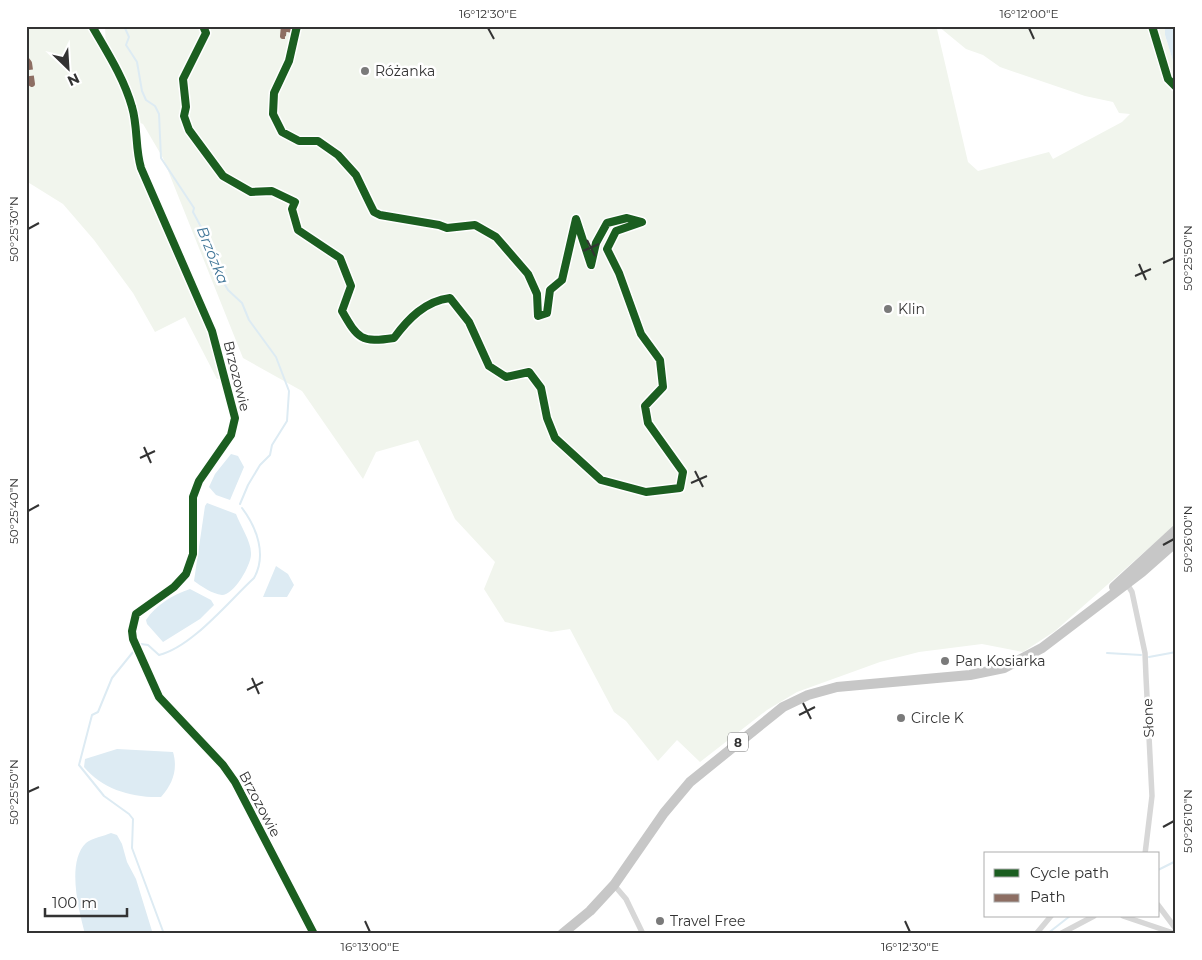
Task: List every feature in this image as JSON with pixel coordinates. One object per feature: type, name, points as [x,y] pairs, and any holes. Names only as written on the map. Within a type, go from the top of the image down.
[{"type":"highway","name":"8","points":[[1125,581],[1176,530]]},
{"type":"highway","name":"8","points":[[562,934],[590,910],[614,885],[664,813],[690,782],[768,718],[814,692],[837,687],[989,673],[1012,664],[1035,652],[1176,542]]},
{"type":"street","name":"Brzozowie","points":[[92,26],[127,90],[132,108],[136,150],[141,168],[214,336],[235,418],[231,435],[199,481],[193,496],[193,554],[189,568],[174,587],[136,614],[132,631],[133,640],[159,697],[223,765],[235,782],[314,934]]},
{"type":"street","name":"Słone","points":[[1125,581],[1132,592],[1145,653],[1152,795],[1146,852]]},
{"type":"street","points":[[614,885],[626,899],[643,934]]},
{"type":"street","points":[[1160,908],[1176,929]]},
{"type":"street","points":[[1036,934],[1049,918]]},
{"type":"street","points":[[1060,934],[1090,918]]},
{"type":"street","points":[[1129,918],[1176,934]]},
{"type":"shaded area","points":[[26,26],[93,26],[106,49],[105,26],[934,26],[937,29],[968,162],[978,171],[1049,152],[1053,159],[1122,122],[1130,114],[1119,113],[1113,102],[1085,96],[1000,67],[983,55],[966,49],[938,26],[1165,26],[1165,35],[1176,71],[1176,524],[1055,631],[1023,652],[982,644],[919,652],[880,662],[797,692],[767,710],[700,762],[677,740],[658,761],[626,721],[614,712],[570,629],[551,632],[505,622],[484,589],[495,562],[455,519],[418,440],[376,452],[363,479],[302,391],[243,358],[163,158],[143,124],[135,121],[135,166],[215,348],[221,378],[217,379],[185,317],[155,332],[133,293],[94,240],[63,204],[26,181]]},
{"type":"shaded area","points":[[1165,26],[1173,26],[1176,71],[1165,35]]},
{"type":"shaded area","points":[[231,454],[238,456],[244,467],[230,500],[216,495],[209,487],[215,474]]},
{"type":"shaded area","points":[[207,503],[236,514],[251,548],[249,564],[237,585],[227,594],[222,595],[194,581]]},
{"type":"shaded area","points":[[276,566],[288,574],[294,585],[287,597],[263,597]]},
{"type":"shaded area","points":[[190,589],[211,600],[214,605],[200,619],[163,642],[147,624],[146,620],[165,601]]},
{"type":"shaded area","points":[[117,749],[173,752],[175,770],[169,787],[161,797],[139,796],[118,791],[91,775],[84,767],[85,759]]},
{"type":"shaded area","points":[[111,833],[117,835],[122,844],[127,862],[136,879],[152,931],[151,934],[85,934],[77,900],[75,874],[77,862],[80,851],[86,843]]},
{"type":"waterway","name":"Brzózka","points":[[124,26],[129,37],[126,45],[137,62],[142,91],[146,100],[155,106],[159,114],[161,158],[194,208],[193,212],[215,253],[218,273],[228,290],[242,303],[249,320],[276,357],[289,391],[287,421],[272,445],[270,455],[260,465],[248,485],[240,504]]},
{"type":"waterway","name":"Brzózka","points":[[141,644],[148,645],[159,655],[184,643],[209,623],[254,578],[258,569],[260,551],[256,533],[242,508]]},
{"type":"waterway","name":"Brzózka","points":[[133,652],[112,678],[98,712],[92,715],[79,765],[104,796],[133,819],[132,848],[164,934]]},
{"type":"waterway","points":[[1149,657],[1176,652]]},
{"type":"waterway","points":[[1107,653],[1141,655]]},
{"type":"waterway","points":[[1160,869],[1176,861]]},
{"type":"waterway","points":[[1047,934],[1067,918]]},
{"type":"marked path","points":[[284,26],[283,36],[287,36],[289,26]]},
{"type":"marked path","points":[[26,59],[29,63],[32,84],[26,80]]},
{"type":"cycle path","points":[[92,26],[115,65],[129,96],[134,115],[141,168],[212,331],[235,418],[231,435],[199,481],[193,497],[193,554],[186,574],[174,587],[136,614],[132,631],[133,639],[159,697],[223,765],[235,782],[314,934]]},
{"type":"cycle path","points":[[203,26],[206,33],[183,79],[186,107],[184,116],[189,130],[223,176],[251,192],[272,191],[295,202],[292,209],[298,230],[340,258],[351,286],[342,311],[357,333],[362,337],[374,340],[394,338],[418,312],[433,303],[450,298],[469,322],[489,366],[506,377],[529,372],[541,388],[547,418],[555,438],[601,480],[646,492],[680,488],[683,472],[648,423],[645,406],[663,387],[660,360],[641,334],[619,273],[607,249],[616,231],[642,222],[627,218],[607,223],[596,243],[591,265],[576,219],[562,280],[550,290],[547,313],[538,316],[537,294],[528,274],[496,237],[475,225],[447,228],[380,215],[374,212],[356,175],[338,155],[318,141],[299,141],[282,132],[273,114],[274,93],[289,61],[297,26]]},
{"type":"cycle path","points":[[1152,26],[1168,79],[1176,87]]},
{"type":"place","name":"Różanka","points":[[365,71]]},
{"type":"place","name":"Klin","points":[[888,309]]},
{"type":"place","name":"Pan Kosiarka","points":[[945,661]]},
{"type":"place","name":"Circle K","points":[[901,718]]},
{"type":"place","name":"Travel Free","points":[[660,921]]}]
